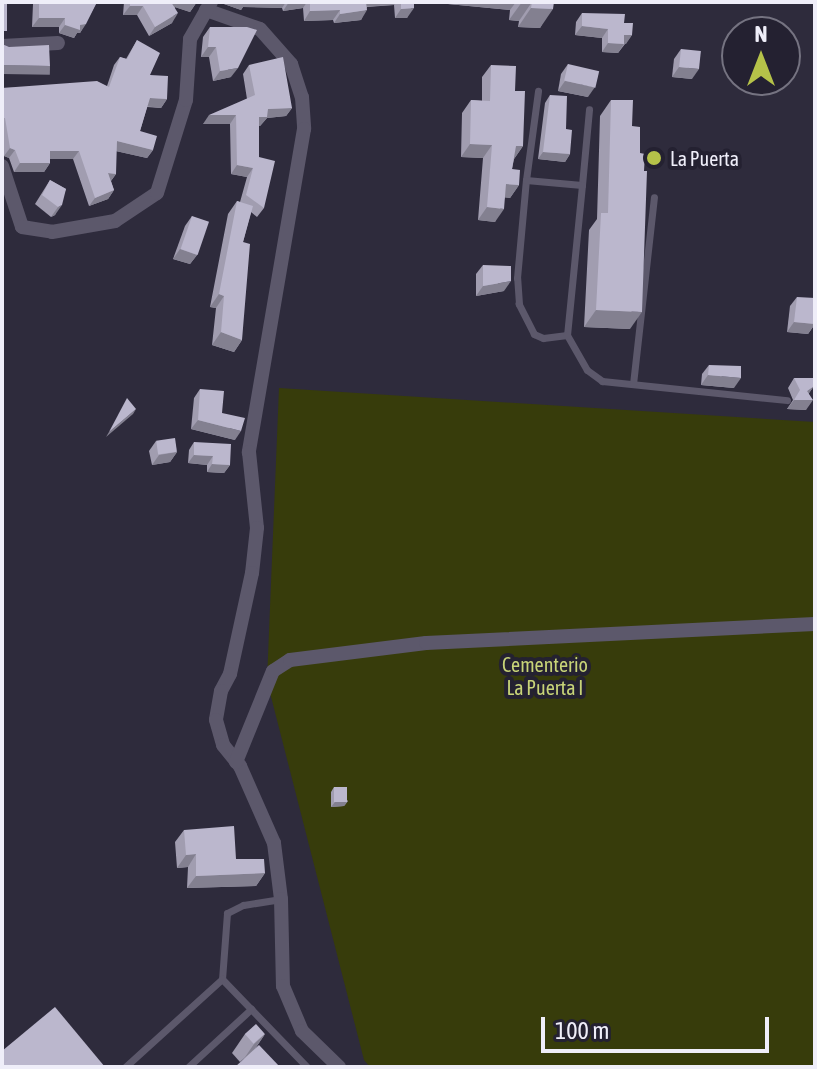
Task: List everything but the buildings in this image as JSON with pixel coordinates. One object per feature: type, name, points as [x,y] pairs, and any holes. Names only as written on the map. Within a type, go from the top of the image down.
[{"type":"street","points":[[2,166],[22,227],[52,232],[115,221],[157,193],[186,100],[190,39],[209,6],[260,29],[291,64],[302,97],[304,129],[249,452],[257,528],[252,573],[230,674],[221,691],[216,720],[223,745],[259,802],[274,843],[281,899],[283,986],[302,1031],[339,1067]]},
{"type":"street","points":[[2,46],[58,43]]},
{"type":"street","points":[[236,762],[273,671],[290,660],[426,643],[815,624]]},
{"type":"lane","points":[[538,91],[517,278],[519,304],[534,334],[543,338],[567,335]]},
{"type":"lane","points":[[589,109],[567,335],[587,370],[602,381],[787,400]]},
{"type":"lane","points":[[526,180],[582,185]]},
{"type":"lane","points":[[633,384],[654,197]]},
{"type":"lane","points":[[125,1067],[222,979],[227,913],[243,905],[281,899]]},
{"type":"lane","points":[[222,979],[307,1067]]},
{"type":"lane","points":[[188,1067],[251,1009]]},
{"type":"green space","name":"Cementerio La Puerta I","points":[[279,388],[815,422],[815,1067],[370,1067],[364,1060],[267,681]]},
{"type":"place","name":"La Puerta","points":[[654,158]]}]
